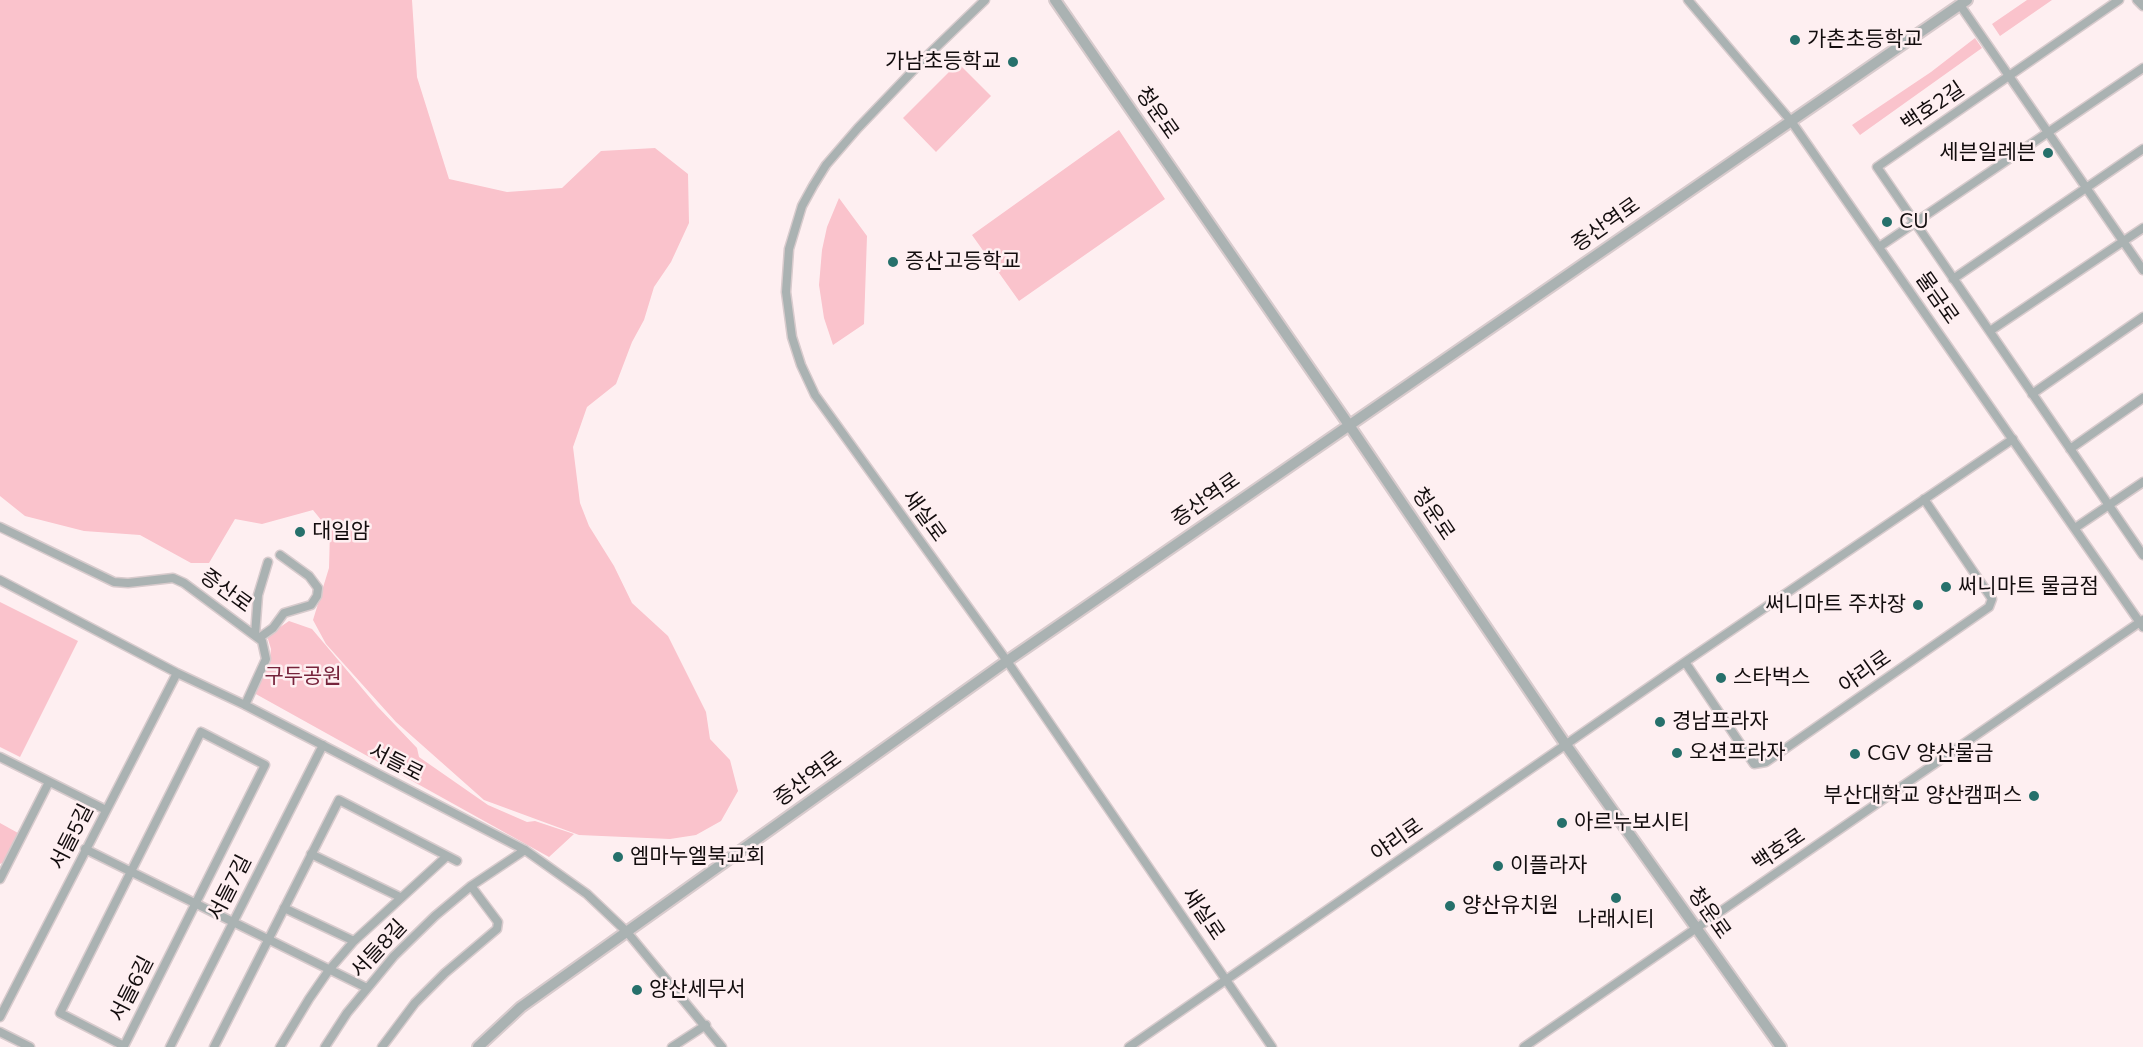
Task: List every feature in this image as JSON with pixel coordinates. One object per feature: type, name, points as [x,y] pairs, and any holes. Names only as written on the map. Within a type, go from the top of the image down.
[{"type":"street","name":"새실로","points":[[985,0],[858,128],[826,165],[802,206],[789,249],[786,292],[792,337],[801,365],[815,395],[1007,661],[1272,1047]]},
{"type":"street","name":"청운로","points":[[1055,0],[1349,425],[1566,745],[1781,1047]]},
{"type":"street","name":"물금로","points":[[1688,0],[1791,121],[2142,623]]},
{"type":"street","points":[[2009,77],[2119,0]]},
{"type":"street","points":[[2138,0],[2143,6]]},
{"type":"street","name":"증산역로","points":[[478,1047],[521,1007],[1007,661],[1964,2]]},
{"type":"street","points":[[1964,2],[2009,77],[2143,270]]},
{"type":"street","points":[[1879,247],[2143,68]]},
{"type":"street","name":"백호2길","points":[[2009,77],[1877,167],[2143,555]]},
{"type":"street","points":[[1953,279],[2143,149]]},
{"type":"street","points":[[1990,332],[2143,228]]},
{"type":"street","points":[[2032,394],[2143,317]]},
{"type":"street","points":[[2070,449],[2143,398]]},
{"type":"street","name":"야리로","points":[[1129,1047],[1685,662],[2013,439]]},
{"type":"street","points":[[2075,528],[2143,482]]},
{"type":"street","name":"야리로","points":[[1685,662],[1754,764],[1766,762],[1989,607],[1992,599],[1924,499]]},
{"type":"street","name":"증산로","points":[[0,527],[114,582],[128,583],[173,578],[184,583],[257,637],[264,647],[266,659],[245,705]]},
{"type":"street","points":[[257,637],[273,628],[284,613],[311,605],[317,596],[318,588],[309,576],[280,555]]},
{"type":"street","points":[[257,637],[258,595],[268,562]]},
{"type":"street","name":"서들로","points":[[0,580],[525,850],[586,894],[627,932],[722,1047]]},
{"type":"street","name":"백호로","points":[[1524,1047],[2142,623]]},
{"type":"street","name":"서들5길","points":[[0,1017],[177,673]]},
{"type":"street","name":"서들6길","points":[[201,732],[265,765],[195,904],[124,1046],[60,1013],[201,732]]},
{"type":"street","name":"서들7길","points":[[170,1047],[322,745]]},
{"type":"street","points":[[0,756],[106,810]]},
{"type":"street","points":[[1,874],[49,782]]},
{"type":"street","points":[[214,1047],[339,800],[457,861]]},
{"type":"street","points":[[85,849],[367,988]]},
{"type":"street","name":"서들8길","points":[[325,1047],[367,988],[394,956],[435,916],[471,886],[525,850]]},
{"type":"street","points":[[311,854],[400,897]]},
{"type":"street","points":[[280,1047],[329,970],[354,940],[447,856]]},
{"type":"street","points":[[382,1047],[422,996],[445,973],[497,929],[498,922],[471,886]]},
{"type":"street","points":[[284,908],[354,940]]},
{"type":"street","points":[[672,1047],[706,1025]]},
{"type":"street","points":[[0,1032],[30,1047]]},
{"type":"green space","points":[[0,0],[412,0],[417,77],[449,179],[507,192],[562,188],[601,151],[655,148],[688,174],[689,223],[671,262],[654,287],[644,320],[632,342],[616,384],[587,407],[573,447],[580,503],[589,526],[614,566],[632,603],[668,636],[706,712],[710,739],[730,760],[738,791],[721,821],[696,835],[670,839],[579,835],[484,800],[396,722],[326,644],[313,620],[329,568],[330,531],[313,510],[262,524],[235,519],[209,563],[191,563],[140,535],[84,531],[25,516],[0,496]]},
{"type":"green space","points":[[2027,0],[2052,0],[2000,36],[1992,24]]},
{"type":"green space","points":[[1975,38],[1982,48],[1860,135],[1852,125],[1931,72]]},
{"type":"green space","points":[[958,63],[991,96],[936,152],[903,118]]},
{"type":"green space","points":[[1119,130],[1165,199],[1019,301],[972,235]]},
{"type":"green space","points":[[839,198],[867,236],[864,324],[833,345],[824,318],[819,285],[822,250],[827,227]]},
{"type":"green space","points":[[0,602],[78,641],[20,757],[0,747]]},
{"type":"green space","name":"구두공원","points":[[289,621],[312,629],[377,706],[417,748],[419,757],[488,805],[527,822],[535,821],[574,834],[549,857],[254,693],[270,658],[271,649],[267,636]]},
{"type":"green space","points":[[0,823],[18,833],[4,862],[0,864]]},
{"type":"place","name":"가촌초등학교","points":[[1795,40]]},
{"type":"place","name":"가남초등학교","points":[[1013,62]]},
{"type":"place","name":"세븐일레븐","points":[[2048,153]]},
{"type":"place","name":"CU","points":[[1887,222]]},
{"type":"place","name":"증산고등학교","points":[[893,262]]},
{"type":"place","name":"대일암","points":[[300,532]]},
{"type":"place","name":"써니마트 물금점","points":[[1946,587]]},
{"type":"place","name":"써니마트 주차장","points":[[1918,605]]},
{"type":"place","name":"스타벅스","points":[[1721,678]]},
{"type":"place","name":"경남프라자","points":[[1660,722]]},
{"type":"place","name":"오션프라자","points":[[1677,753]]},
{"type":"place","name":"CGV 양산물금","points":[[1855,754]]},
{"type":"place","name":"부산대학교 양산캠퍼스","points":[[2034,796]]},
{"type":"place","name":"아르누보시티","points":[[1562,823]]},
{"type":"place","name":"엠마누엘북교회","points":[[618,857]]},
{"type":"place","name":"이플라자","points":[[1498,866]]},
{"type":"place","name":"나래시티","points":[[1616,898]]},
{"type":"place","name":"양산유치원","points":[[1450,906]]},
{"type":"place","name":"양산세무서","points":[[637,990]]}]
